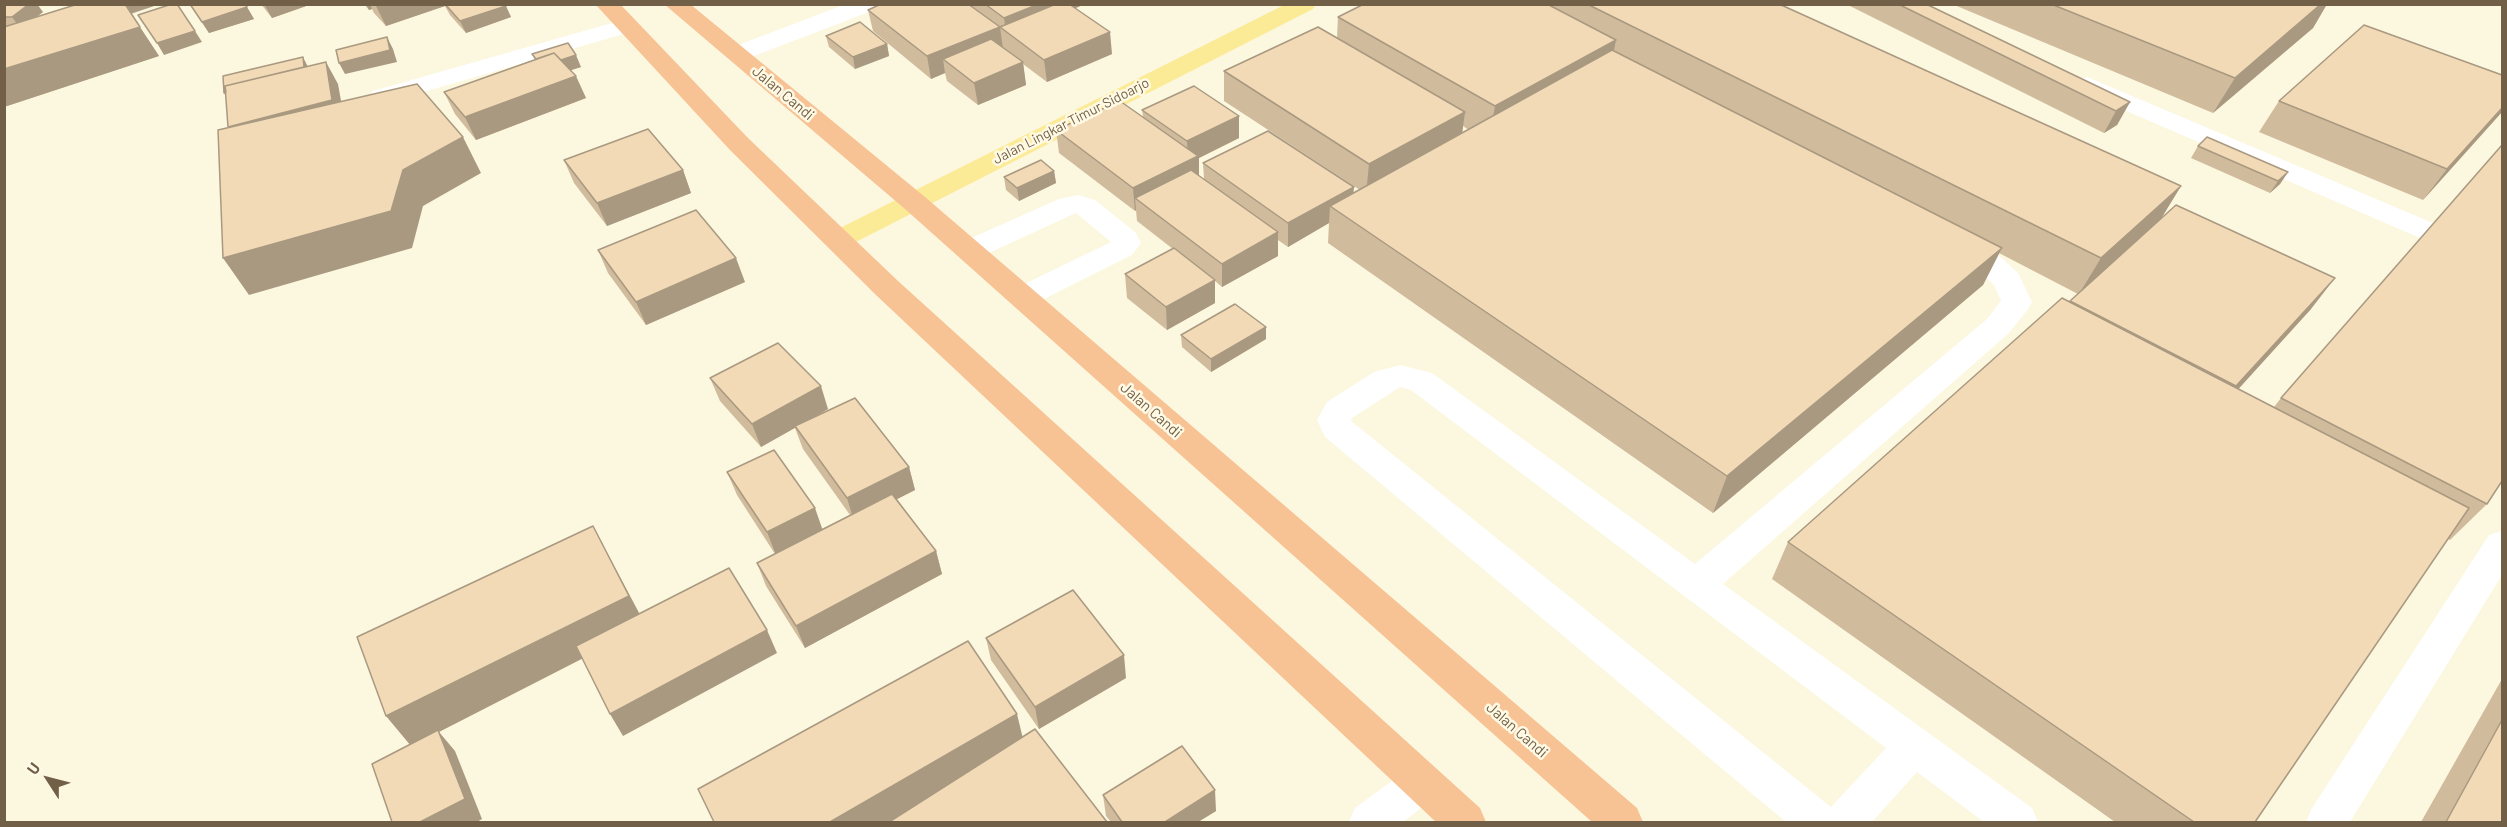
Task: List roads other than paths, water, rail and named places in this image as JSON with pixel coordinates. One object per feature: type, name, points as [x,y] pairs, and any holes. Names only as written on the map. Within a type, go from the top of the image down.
[{"type":"highway","points":[[606,4],[739,144],[895,296],[1465,822]]},
{"type":"highway","name":"Jalan Candi","points":[[675,4],[915,203],[1622,822]]},
{"type":"main road","name":"Jalan Lingkar Timur Sidoarjo","points":[[838,240],[1305,4]]},
{"type":"lane","points":[[737,54],[869,4]]},
{"type":"lane","points":[[382,96],[626,26]]},
{"type":"lane","points":[[2063,75],[2430,232]]},
{"type":"lane","points":[[969,250],[1078,204],[1085,206],[1125,238],[1126,243],[1122,248],[1023,297]]},
{"type":"lane","points":[[1696,585],[1998,326],[2017,302],[2007,280],[1984,258],[1937,231]]},
{"type":"lane","points":[[1817,822],[1337,428],[1334,420],[1339,410],[1385,380],[1401,376],[1421,381],[2018,822]]},
{"type":"lane","points":[[2327,822],[2502,545]]},
{"type":"lane","points":[[1845,822],[1914,746]]},
{"type":"lane","points":[[1370,822],[1422,783]]}]
